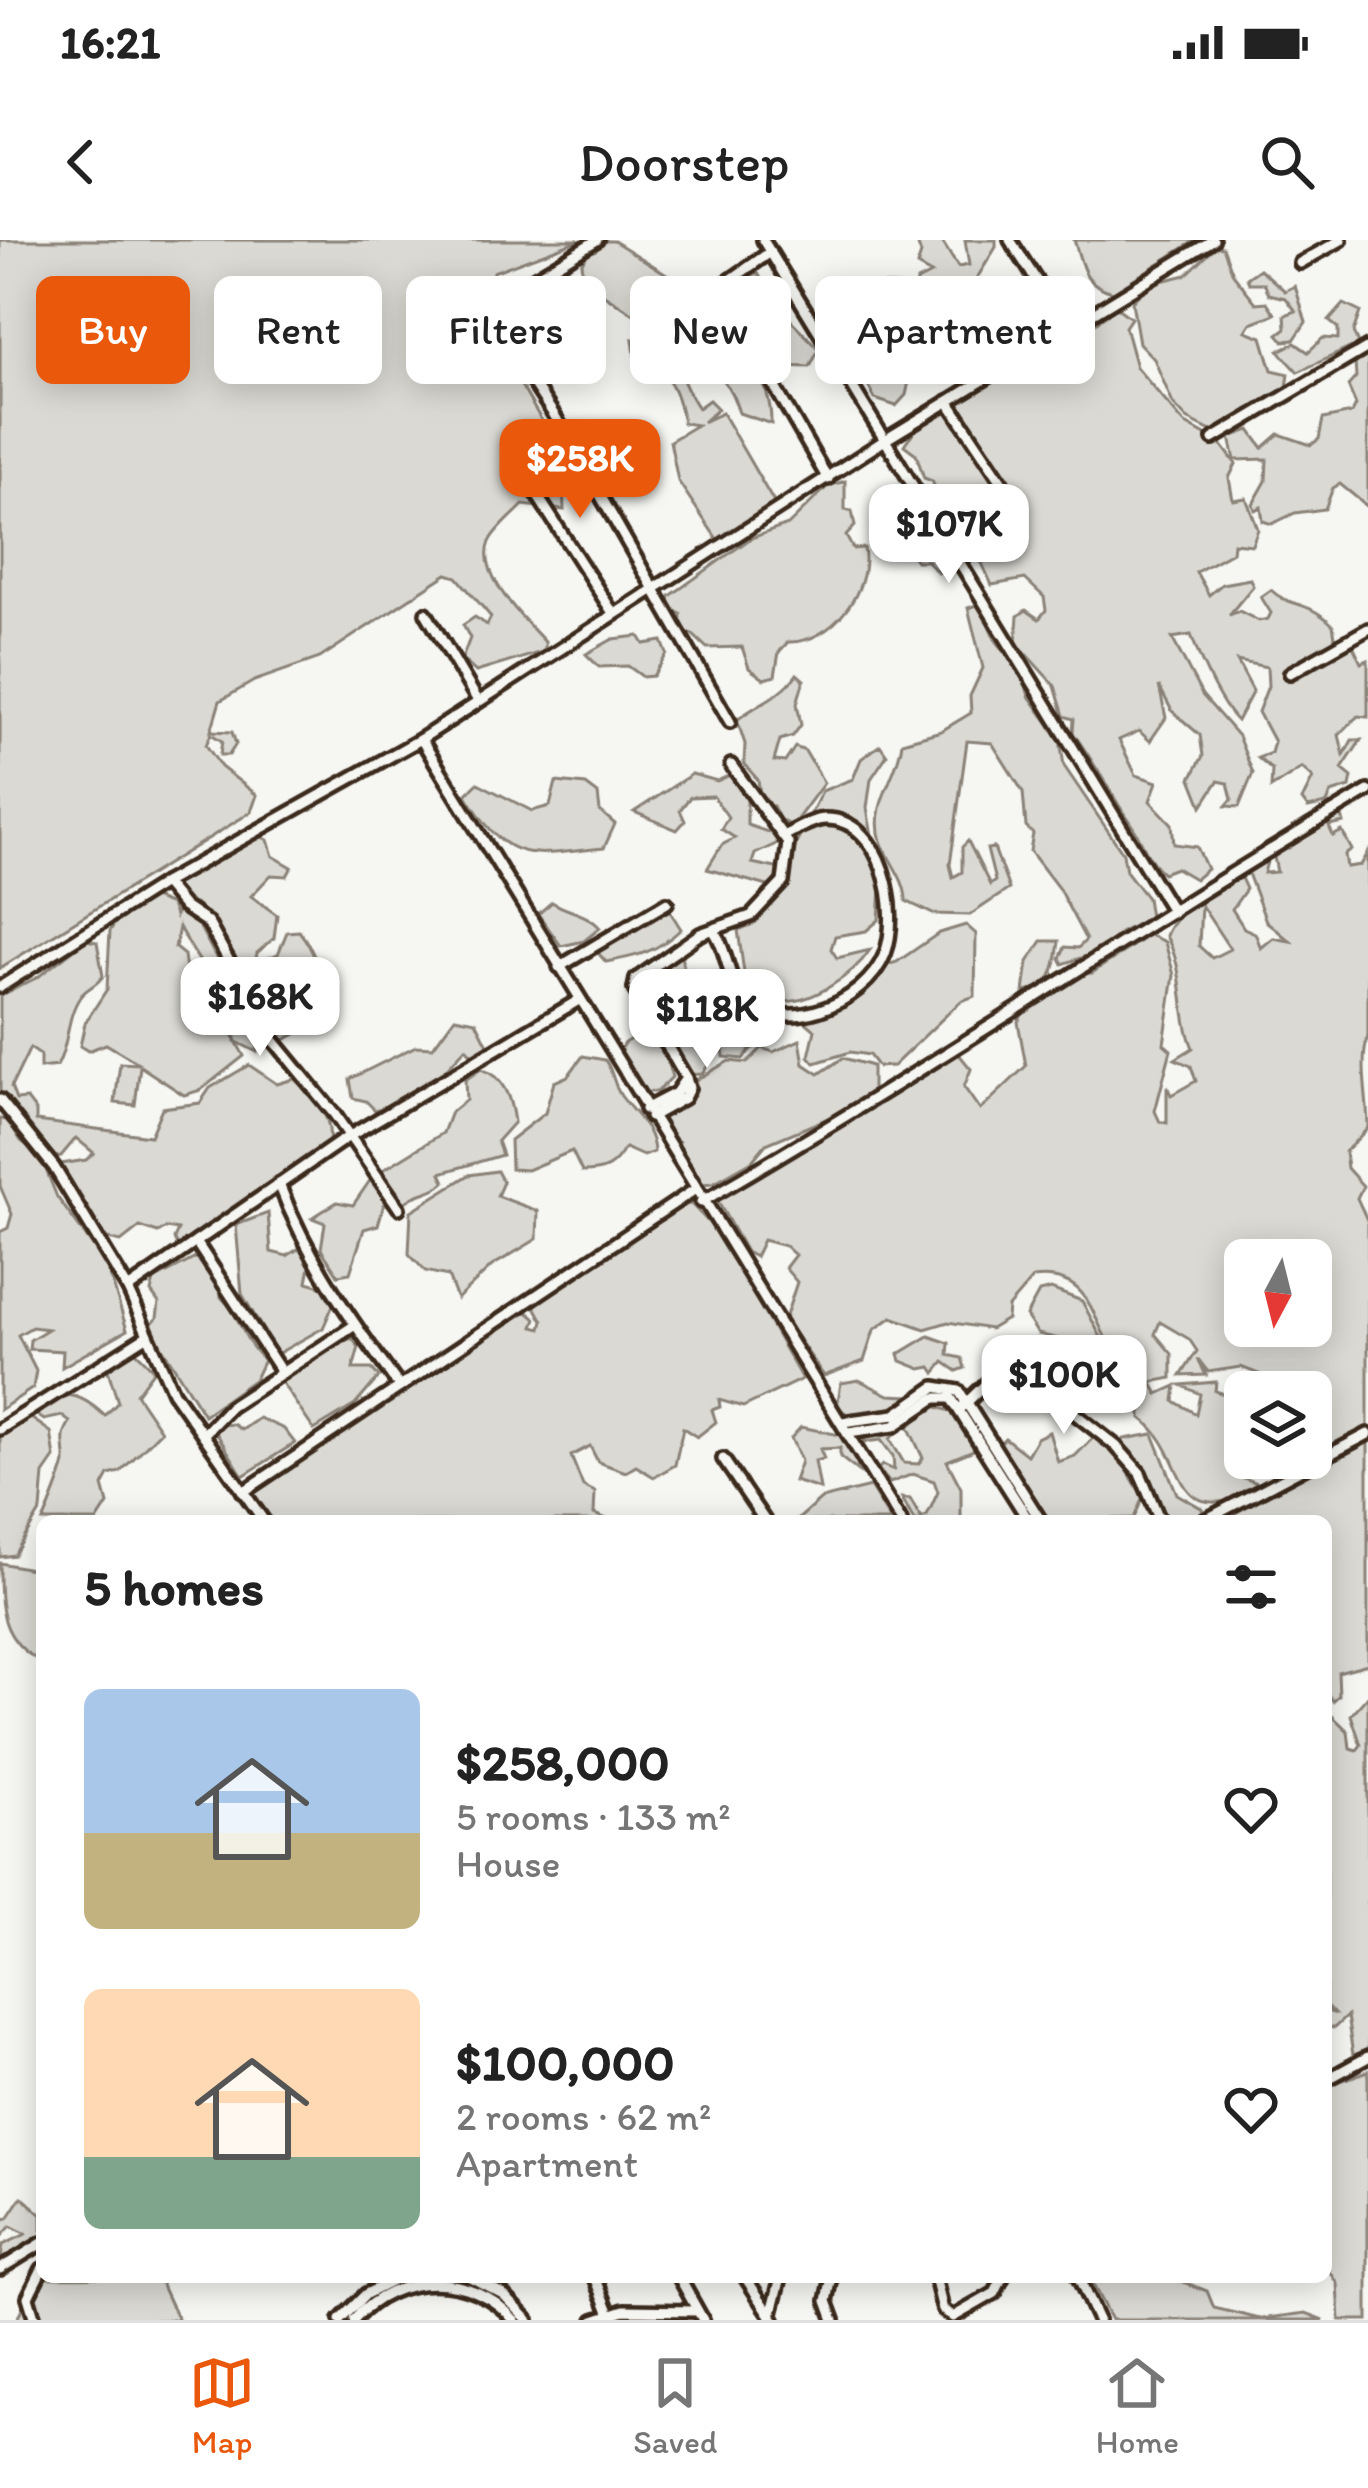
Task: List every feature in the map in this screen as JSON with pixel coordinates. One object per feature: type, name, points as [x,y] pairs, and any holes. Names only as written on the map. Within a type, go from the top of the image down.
[{"type":"street","points":[[597,240],[493,303],[488,316],[529,373],[730,722]]},
{"type":"street","points":[[763,240],[1173,912]]},
{"type":"street","points":[[1010,240],[1034,276]]},
{"type":"street","points":[[1095,312],[1213,240]]},
{"type":"street","points":[[1300,263],[1340,240]]},
{"type":"street","points":[[769,253],[726,283],[721,294],[828,478]]},
{"type":"street","points":[[1213,439],[1368,346]]},
{"type":"street","points":[[0,987],[164,883],[421,739],[976,384]]},
{"type":"street","points":[[948,401],[1001,482]]},
{"type":"street","points":[[510,453],[613,614]]},
{"type":"street","points":[[426,614],[478,701]]},
{"type":"street","points":[[1290,673],[1368,629]]},
{"type":"street","points":[[421,739],[701,1202],[897,1515]]},
{"type":"street","points":[[647,1113],[676,1093],[686,1078],[634,989],[636,979],[700,934],[752,916],[783,882],[788,843],[731,765]]},
{"type":"street","points":[[701,1202],[836,1125],[1368,791]]},
{"type":"street","points":[[714,931],[738,991],[778,1016],[795,1018],[846,997],[876,970],[890,928],[888,897],[868,837],[842,820],[820,819],[783,836]]},
{"type":"street","points":[[164,883],[184,907],[208,922],[271,1037],[350,1136],[399,1208]]},
{"type":"street","points":[[559,967],[667,903]]},
{"type":"street","points":[[128,1289],[350,1136],[579,1000]]},
{"type":"street","points":[[0,1100],[54,1167],[128,1289],[173,1392],[260,1515]]},
{"type":"street","points":[[279,1184],[299,1236],[400,1387]]},
{"type":"street","points":[[243,1492],[694,1190]]},
{"type":"street","points":[[196,1242],[282,1372]]},
{"type":"street","points":[[205,1433],[230,1407],[355,1325]]},
{"type":"street","points":[[0,1429],[146,1336]]},
{"type":"street","points":[[964,1406],[999,1371],[1010,1367],[1027,1374],[1116,1446],[1140,1473],[1158,1515]]},
{"type":"street","points":[[842,1422],[895,1415],[935,1387],[959,1391],[1026,1515]]},
{"type":"street","points":[[849,1433],[894,1426],[935,1398],[951,1398],[964,1406],[1037,1515]]},
{"type":"street","points":[[1214,1515],[1368,1434]]},
{"type":"street","points":[[724,1459],[761,1515]]},
{"type":"street","points":[[1332,2077],[1368,2057]]},
{"type":"street","points":[[0,2269],[36,2247]]},
{"type":"street","points":[[35,2320],[28,2297],[36,2281]]},
{"type":"street","points":[[477,2283],[515,2315]]},
{"type":"street","points":[[597,2283],[610,2314]]},
{"type":"street","points":[[594,2320],[610,2314],[700,2315],[683,2283]]},
{"type":"street","points":[[749,2283],[772,2318]]},
{"type":"street","points":[[772,2318],[780,2283]]},
{"type":"street","points":[[831,2283],[827,2301],[834,2320]]},
{"type":"street","points":[[936,2283],[943,2310],[953,2319],[995,2293],[1001,2283]]},
{"type":"street","points":[[1081,2283],[1098,2320]]},
{"type":"street","points":[[340,2320],[380,2285],[454,2284],[475,2290],[528,2320]]},
{"type":"street","points":[[354,2320],[380,2285]]},
{"type":"shaded area","points":[[0,240],[579,240],[492,276],[406,276],[406,384],[520,384],[562,455],[564,510],[523,505],[493,537],[488,555],[496,583],[545,642],[545,651],[476,672],[462,659],[470,638],[463,625],[475,617],[487,625],[491,617],[457,577],[447,574],[320,658],[254,681],[220,701],[211,731],[232,732],[236,744],[229,755],[220,755],[222,741],[211,734],[206,745],[221,767],[257,795],[251,812],[0,968]]},
{"type":"shaded area","points":[[916,240],[941,240],[958,267],[969,265],[965,240],[996,240],[978,276],[927,276],[931,274],[917,266],[921,254]]},
{"type":"shaded area","points":[[1074,240],[1196,240],[1113,292],[1095,284],[1095,276],[1087,276]]},
{"type":"shaded area","points":[[593,241],[614,241],[670,276],[630,276],[630,311],[606,296],[606,276],[584,276],[581,264]]},
{"type":"shaded area","points":[[1216,246],[1223,247],[1233,274],[1256,303],[1267,302],[1275,314],[1251,323],[1246,331],[1262,337],[1272,370],[1289,374],[1287,388],[1213,432],[1187,419],[1173,404],[1154,359],[1139,343],[1132,302],[1149,284],[1186,275]]},
{"type":"shaded area","points":[[1260,269],[1285,291],[1295,286],[1306,322],[1294,340],[1284,341],[1278,334],[1286,328],[1285,315],[1296,311],[1286,298],[1269,294],[1264,283],[1249,283],[1247,278]]},
{"type":"shaded area","points":[[1344,304],[1360,312],[1353,332],[1358,344],[1298,372],[1279,351],[1295,343],[1308,352],[1323,338],[1338,339],[1338,328],[1329,321]]},
{"type":"shaded area","points":[[1116,307],[1131,318],[1125,327],[1136,367],[1184,423],[1221,444],[1236,464],[1229,478],[1233,500],[1246,498],[1258,529],[1252,545],[1233,543],[1232,552],[1196,572],[1209,595],[1222,584],[1250,579],[1253,586],[1229,615],[1239,611],[1259,621],[1268,619],[1271,613],[1261,597],[1271,590],[1323,617],[1333,625],[1335,637],[1354,648],[1361,663],[1368,660],[1368,717],[1358,716],[1339,735],[1344,755],[1352,740],[1361,740],[1342,769],[1352,777],[1350,787],[1331,793],[1327,804],[1308,808],[1302,800],[1313,778],[1302,768],[1271,788],[1272,770],[1258,758],[1271,753],[1274,742],[1258,712],[1268,686],[1267,667],[1237,661],[1253,691],[1237,721],[1217,692],[1191,635],[1172,638],[1202,695],[1238,736],[1253,773],[1239,807],[1226,806],[1232,799],[1228,783],[1218,781],[1202,806],[1191,778],[1203,756],[1200,735],[1172,711],[1159,686],[1166,718],[1150,741],[1139,731],[1119,740],[1136,775],[1157,782],[1150,801],[1172,824],[1174,844],[1197,847],[1207,869],[1195,879],[1176,868],[1163,873],[1153,862],[1073,733],[1074,719],[1064,716],[1055,686],[1016,643],[1018,616],[1026,610],[1039,619],[1046,610],[1044,597],[1025,579],[992,585],[970,537],[949,522],[953,507],[941,501],[932,481],[924,478],[916,454],[904,445],[928,420],[986,384],[1095,384],[1095,324]]},
{"type":"shaded area","points":[[791,320],[815,345],[810,367],[791,366]]},
{"type":"shaded area","points":[[1368,352],[1368,507],[1340,484],[1333,488],[1325,509],[1295,513],[1272,524],[1263,521],[1261,507],[1255,510],[1253,504],[1266,481],[1267,459],[1235,460],[1230,437],[1250,430],[1263,448],[1279,434],[1311,445],[1319,439],[1323,419],[1352,413],[1356,405],[1348,386],[1356,377],[1355,363]]},
{"type":"shaded area","points":[[671,384],[685,384],[698,408],[709,400],[718,409],[703,422],[722,413],[776,506],[719,542],[678,481],[670,441],[697,425],[683,423]]},
{"type":"shaded area","points":[[725,384],[763,384],[771,424],[739,413]]},
{"type":"shaded area","points":[[867,384],[908,384],[896,406],[875,399]]},
{"type":"shaded area","points":[[845,481],[845,510],[852,511],[855,526],[846,536],[853,549],[864,548],[865,564],[855,596],[833,624],[820,634],[788,642],[779,652],[775,676],[764,679],[749,668],[742,647],[707,648],[692,634],[680,632],[681,614],[668,607],[670,596],[751,538],[788,525],[828,486]]},
{"type":"shaded area","points":[[900,508],[919,510],[920,521],[933,534],[930,549],[946,554],[948,568],[938,573],[927,561],[916,561],[909,551],[910,537],[896,518]]},
{"type":"shaded area","points":[[979,604],[995,639],[1023,676],[1029,696],[1060,739],[1064,766],[1123,853],[1126,871],[1147,898],[1150,917],[1120,933],[1101,951],[1063,964],[1060,958],[1065,947],[1078,948],[1086,940],[1059,889],[1030,851],[1033,834],[1026,827],[1023,792],[992,743],[967,741],[950,865],[953,877],[962,872],[962,847],[968,841],[990,885],[995,881],[987,849],[994,848],[1009,889],[970,915],[933,914],[906,901],[881,841],[879,815],[902,742],[941,731],[971,713],[970,696],[983,668],[968,608]]},
{"type":"shaded area","points":[[639,636],[644,644],[662,641],[667,654],[653,676],[643,677],[628,666],[599,667],[586,654],[613,639]]},
{"type":"shaded area","points":[[797,674],[804,680],[797,703],[801,725],[793,736],[780,740],[774,761],[785,762],[795,747],[805,751],[824,783],[792,826],[780,820],[773,806],[762,808],[758,780],[744,764],[745,744],[737,720]]},
{"type":"shaded area","points":[[880,745],[887,755],[871,779],[867,808],[881,886],[879,920],[866,931],[835,936],[831,949],[837,958],[870,950],[854,969],[818,993],[793,1001],[776,1000],[744,973],[738,930],[753,924],[764,899],[783,887],[796,844],[822,791],[853,779],[861,759]]},
{"type":"shaded area","points":[[735,773],[747,778],[747,825],[780,836],[780,842],[755,854],[752,863],[781,869],[771,887],[707,869],[722,845],[735,838],[721,829],[728,817],[713,796],[690,797],[680,810],[685,821],[677,830],[634,812],[692,774],[717,781]]},
{"type":"shaded area","points":[[556,782],[586,785],[598,794],[600,811],[615,824],[604,848],[523,851],[495,835],[466,795],[478,783],[532,811],[550,806]]},
{"type":"shaded area","points":[[1341,813],[1344,823],[1329,826],[1333,836],[1342,831],[1352,850],[1345,855],[1347,867],[1361,865],[1368,853],[1364,1070],[1368,1128],[1345,1152],[1347,1168],[1363,1186],[1357,1198],[1368,1222],[1368,1428],[1332,1449],[1332,1371],[1241,1367],[1208,1372],[1198,1359],[1206,1375],[1181,1376],[1197,1351],[1189,1339],[1160,1322],[1155,1334],[1172,1354],[1172,1378],[1151,1382],[1158,1394],[1176,1386],[1174,1401],[1196,1414],[1200,1394],[1181,1385],[1216,1382],[1215,1391],[1224,1394],[1224,1479],[1246,1479],[1258,1483],[1259,1489],[1277,1479],[1332,1479],[1332,1451],[1368,1433],[1368,1664],[1338,1672],[1339,1695],[1333,1701],[1332,1515],[1210,1515],[1242,1497],[1218,1502],[1190,1492],[1167,1449],[1141,1418],[1141,1405],[1118,1402],[1126,1391],[1114,1365],[1106,1362],[1095,1373],[1059,1339],[1038,1334],[1026,1316],[1039,1292],[1051,1289],[1082,1301],[1115,1364],[1125,1369],[1141,1398],[1129,1364],[1116,1353],[1072,1284],[1033,1278],[1008,1307],[1007,1319],[990,1329],[948,1322],[925,1329],[892,1317],[874,1330],[864,1361],[824,1376],[785,1319],[797,1282],[785,1268],[795,1255],[785,1246],[763,1240],[755,1257],[746,1252],[717,1200],[954,1048],[971,1069],[964,1087],[980,1110],[1026,1066],[1018,1022],[1028,1003],[1077,974],[1092,973],[1149,935],[1165,942],[1174,975],[1164,1044],[1171,1050],[1155,1111],[1160,1122],[1167,1123],[1167,1086],[1171,1095],[1196,1081],[1191,1066],[1175,1059],[1193,1048],[1177,963],[1166,936],[1196,900],[1241,878],[1246,889],[1232,909],[1244,928],[1255,933],[1261,948],[1273,938],[1290,941],[1266,921],[1246,868],[1268,858],[1264,873],[1277,872],[1273,852]],"holes":[[[1201,905],[1230,949],[1212,958],[1199,946]]]},
{"type":"shaded area","points":[[260,836],[268,840],[273,856],[292,867],[287,876],[271,875],[251,896],[277,915],[274,938],[257,953],[255,964],[278,954],[287,932],[299,931],[320,979],[316,1010],[308,1024],[277,1042],[268,1018],[257,1015],[248,988],[237,985],[207,915],[195,904],[179,903],[173,885]]},
{"type":"shaded area","points":[[151,897],[171,905],[175,916],[176,911],[195,918],[259,1038],[257,1052],[236,1042],[244,1056],[201,1090],[184,1095],[140,1066],[135,1105],[115,1103],[120,1063],[140,1064],[106,1044],[88,1051],[80,1046],[85,1023],[107,989],[110,931],[124,909]],"holes":[[[179,927],[223,1000],[235,1039],[186,971],[184,955],[175,948]]]},
{"type":"shaded area","points":[[552,902],[600,928],[584,941],[561,946],[538,914]]},
{"type":"shaded area","points":[[664,902],[681,929],[664,943],[606,962],[592,946]]},
{"type":"shaded area","points":[[966,925],[976,934],[975,996],[961,1001],[893,1066],[878,1067],[869,1055],[850,1052],[815,1063],[809,1056],[815,1030],[802,1019],[809,1008],[840,1008],[875,969],[897,962],[939,933]]},
{"type":"shaded area","points":[[86,940],[97,942],[103,976],[75,1005],[57,1066],[40,1068],[40,1055],[30,1048],[11,1087],[16,1100],[27,1099],[36,1111],[36,1121],[150,1136],[162,1108],[200,1103],[210,1088],[249,1065],[277,1084],[294,1079],[328,1123],[329,1142],[179,1248],[174,1239],[178,1230],[166,1228],[158,1233],[140,1227],[121,1242],[89,1235],[62,1188],[55,1165],[86,1160],[94,1153],[76,1138],[61,1156],[49,1158],[0,1096],[0,996],[38,977]]},
{"type":"shaded area","points":[[1042,941],[1059,941],[1055,966],[1048,981],[1024,992],[1028,962]]},
{"type":"shaded area","points":[[680,951],[686,980],[696,992],[710,991],[713,1000],[707,1004],[705,1025],[682,1025],[670,1032],[642,992],[644,975]]},
{"type":"shaded area","points":[[731,998],[741,1014],[779,1025],[780,1033],[743,1059],[724,1057],[719,1010]]},
{"type":"shaded area","points":[[455,1017],[476,1021],[488,1045],[474,1057],[466,1048],[422,1095],[375,1110],[353,1098],[350,1079],[416,1046],[433,1047]]},
{"type":"shaded area","points":[[693,1028],[710,1037],[717,1052],[702,1074],[683,1075],[670,1047],[675,1033]]},
{"type":"shaded area","points":[[641,1033],[663,1048],[672,1077],[657,1092],[641,1092],[618,1053],[624,1043]]},
{"type":"shaded area","points":[[800,1040],[804,1064],[819,1074],[843,1058],[872,1066],[872,1091],[838,1114],[766,1144],[752,1161],[713,1183],[701,1184],[689,1175],[678,1157],[679,1142],[657,1123],[659,1101],[729,1061],[747,1063],[762,1048],[773,1052]]},
{"type":"shaded area","points":[[583,1056],[605,1060],[621,1096],[647,1128],[654,1152],[643,1156],[625,1148],[608,1167],[590,1172],[582,1172],[572,1151],[527,1170],[511,1169],[510,1140],[545,1113],[554,1082],[568,1076]]},
{"type":"shaded area","points":[[481,1069],[501,1083],[511,1106],[514,1122],[497,1141],[502,1155],[441,1173],[445,1182],[402,1205],[384,1204],[378,1225],[364,1229],[350,1273],[338,1275],[321,1249],[325,1223],[312,1218],[337,1202],[353,1205],[373,1176],[443,1133],[451,1112],[466,1100],[465,1080]]},
{"type":"shaded area","points":[[0,1119],[8,1120],[21,1141],[40,1155],[57,1197],[107,1265],[127,1330],[62,1367],[63,1351],[29,1349],[30,1340],[48,1329],[32,1327],[18,1335],[36,1371],[33,1388],[0,1410],[0,1232],[8,1228],[12,1214],[0,1186]]},
{"type":"shaded area","points":[[497,1171],[503,1182],[497,1196],[538,1211],[537,1239],[492,1266],[457,1299],[448,1276],[425,1271],[409,1254],[411,1211],[469,1175]]},
{"type":"shaded area","points":[[691,1204],[717,1231],[802,1379],[743,1407],[719,1400],[720,1407],[712,1410],[716,1422],[697,1437],[683,1428],[675,1465],[654,1477],[636,1466],[626,1472],[598,1462],[590,1446],[571,1456],[583,1486],[595,1492],[597,1515],[267,1515],[251,1494],[259,1484],[523,1308],[536,1319],[533,1327],[541,1329],[543,1321],[533,1303],[670,1211]]},
{"type":"shaded area","points":[[268,1213],[271,1252],[287,1256],[298,1249],[311,1261],[307,1282],[325,1287],[333,1305],[323,1328],[277,1354],[242,1294],[236,1225]]},
{"type":"shaded area","points":[[203,1254],[220,1273],[221,1297],[264,1360],[255,1379],[204,1415],[149,1326],[157,1318],[159,1303],[151,1292],[154,1280]]},
{"type":"shaded area","points":[[929,1336],[949,1343],[948,1355],[962,1358],[965,1368],[957,1371],[944,1362],[935,1373],[931,1367],[921,1369],[901,1361],[899,1354]]},
{"type":"shaded area","points":[[352,1338],[359,1347],[353,1369],[372,1369],[379,1377],[355,1405],[314,1430],[282,1383],[294,1361]]},
{"type":"shaded area","points":[[131,1347],[154,1370],[136,1394],[161,1431],[120,1472],[109,1475],[103,1486],[108,1504],[101,1515],[45,1515],[64,1467],[64,1438],[70,1422],[62,1416],[44,1420],[31,1411],[69,1396],[86,1401],[105,1416],[118,1402],[106,1364]]},
{"type":"shaded area","points":[[859,1380],[889,1395],[909,1396],[906,1404],[856,1420],[837,1407],[841,1383]]},
{"type":"shaded area","points":[[931,1405],[953,1412],[976,1449],[947,1461],[961,1488],[961,1515],[927,1515],[938,1492],[934,1481],[913,1474],[890,1483],[878,1469],[882,1465],[894,1470],[893,1456],[881,1440],[864,1442],[865,1434],[903,1425],[890,1439],[904,1463],[918,1464],[923,1458],[907,1424]]},
{"type":"shaded area","points":[[18,1409],[51,1432],[55,1458],[44,1474],[41,1510],[14,1555],[0,1557],[0,1422]]},
{"type":"shaded area","points":[[259,1418],[284,1429],[295,1443],[243,1476],[212,1426],[233,1424],[242,1430]]},
{"type":"shaded area","points":[[801,1427],[840,1435],[854,1454],[859,1472],[840,1457],[840,1448],[820,1449],[824,1459],[815,1461],[820,1489],[794,1481],[801,1461],[791,1438]]},
{"type":"shaded area","points":[[1049,1432],[1058,1462],[1075,1456],[1097,1434],[1114,1448],[1143,1497],[1135,1515],[1041,1515],[996,1447],[1005,1438],[1027,1455],[1037,1438]]},
{"type":"shaded area","points":[[1153,1434],[1177,1494],[1203,1509],[1201,1515],[1165,1515],[1156,1509],[1121,1445],[1124,1439]]},
{"type":"shaded area","points":[[870,1487],[887,1515],[803,1515],[821,1499]]},
{"type":"shaded area","points":[[902,1498],[910,1499],[919,1515],[911,1515]]},
{"type":"shaded area","points":[[0,1563],[36,1570],[36,1659],[10,1633],[2,1609]]},
{"type":"shaded area","points":[[1368,1696],[1368,2050],[1353,2055],[1347,2016],[1332,2028],[1332,1716],[1348,1731],[1350,1748],[1357,1750],[1361,1745],[1351,1715]]},
{"type":"shaded area","points":[[1368,2071],[1368,2320],[1340,2320],[1338,2284],[1332,2274],[1332,2084]]},
{"type":"shaded area","points":[[22,2197],[36,2210],[36,2241],[0,2265],[3,2245],[26,2234],[11,2226],[0,2238],[0,2220],[8,2218]]},
{"type":"shaded area","points":[[34,2278],[36,2283],[161,2283],[178,2320],[17,2320]]},
{"type":"shaded area","points":[[1092,2283],[1186,2283],[1207,2291],[1214,2308],[1260,2319],[1306,2313],[1324,2320],[1111,2320]]}]
